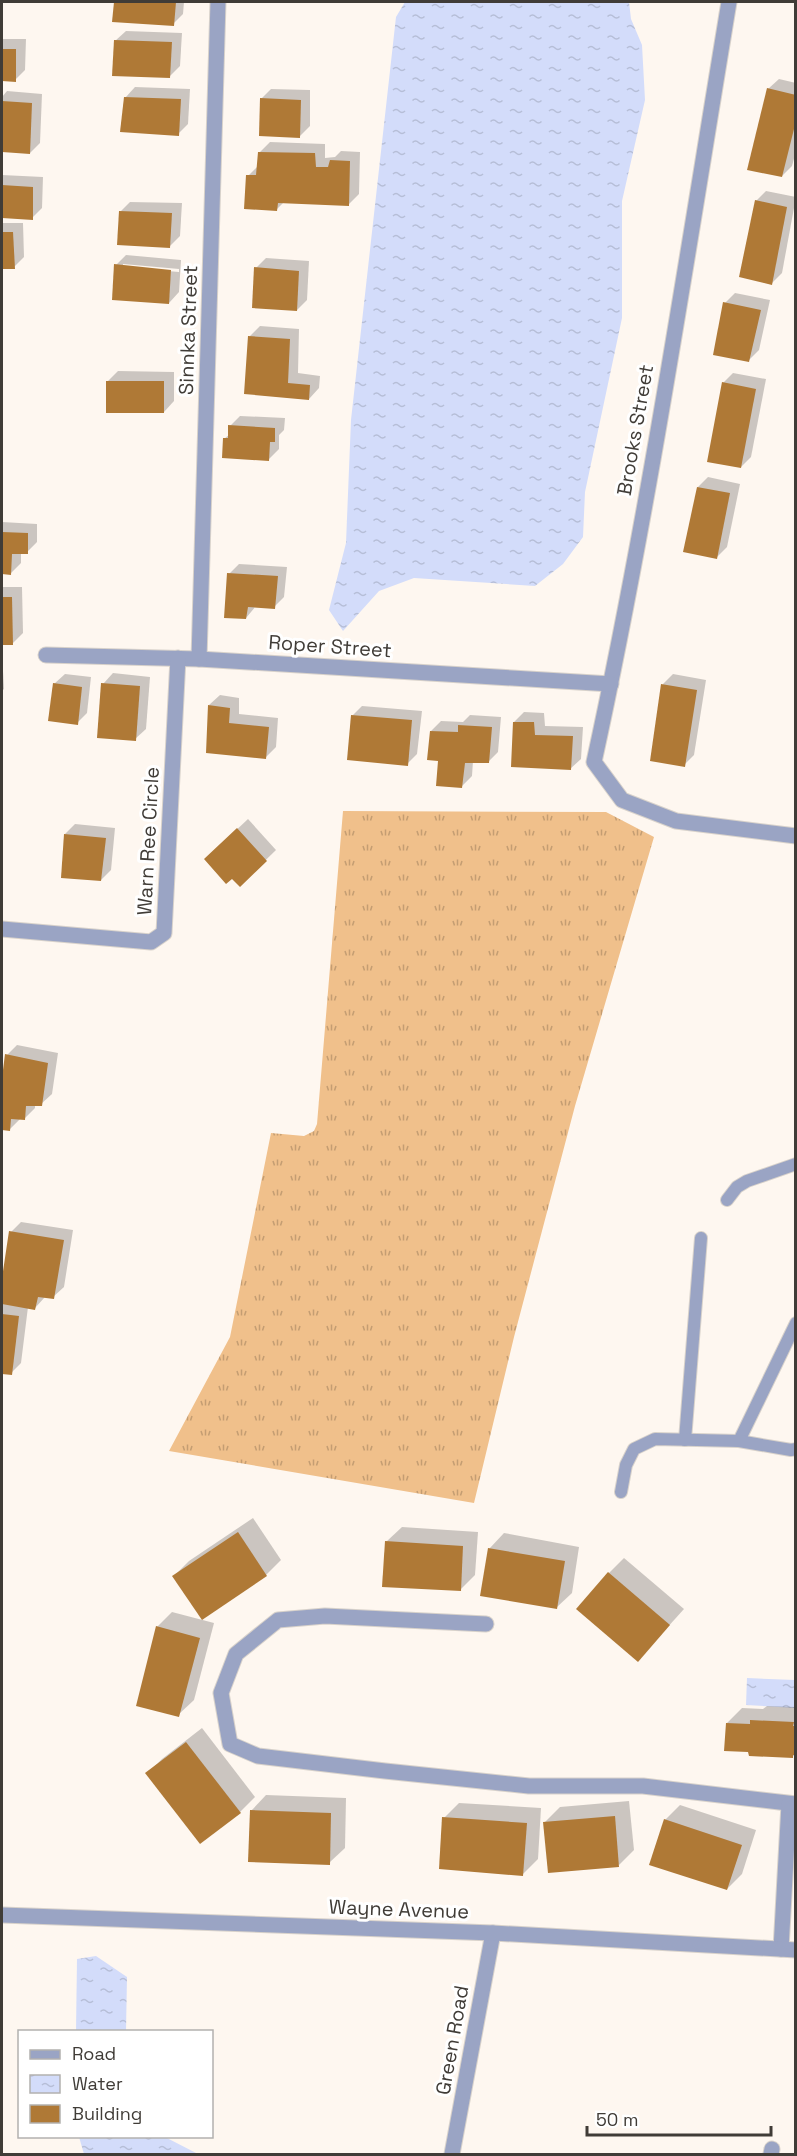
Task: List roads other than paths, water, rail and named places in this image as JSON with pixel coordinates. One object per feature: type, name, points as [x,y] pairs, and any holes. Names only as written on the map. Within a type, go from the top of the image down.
[{"type":"street","name":"Sinnka Street","points":[[199,659],[218,2]]},
{"type":"street","name":"Brooks Street","points":[[729,2],[662,405],[611,684],[594,762],[622,800],[676,821],[795,836]]},
{"type":"street","name":"Roper Street","points":[[46,655],[199,659],[611,684]]},
{"type":"street","name":"Warn Ree Circle","points":[[2,929],[151,942],[164,933],[178,658]]},
{"type":"street","points":[[486,1624],[325,1616],[278,1620],[237,1654],[221,1693],[230,1744],[258,1756],[386,1772],[529,1786],[643,1786],[792,1804],[788,1949]]},
{"type":"street","name":"Wayne Avenue","points":[[2,1915],[493,1933],[788,1949]]},
{"type":"street","name":"Green Road","points":[[452,2154],[493,1933]]},
{"type":"lane","points":[[727,1200],[737,1187],[747,1181],[795,1164]]},
{"type":"lane","points":[[686,1440],[701,1238]]},
{"type":"lane","points":[[739,1441],[795,1323]]},
{"type":"lane","points":[[621,1492],[626,1465],[634,1449],[655,1439],[739,1441],[795,1449]]},
{"type":"water","points":[[405,2],[629,2],[631,19],[642,45],[645,100],[622,201],[622,318],[585,492],[583,537],[563,564],[535,586],[414,578],[379,591],[343,631],[329,610],[346,543],[351,420],[396,17]]},
{"type":"water","points":[[747,1678],[795,1680],[795,1708],[746,1705]]},
{"type":"water","points":[[96,1956],[127,1977],[126,2030],[76,2030],[77,1959]]},
{"type":"water","points":[[79,2138],[167,2138],[198,2154],[84,2154]]}]
